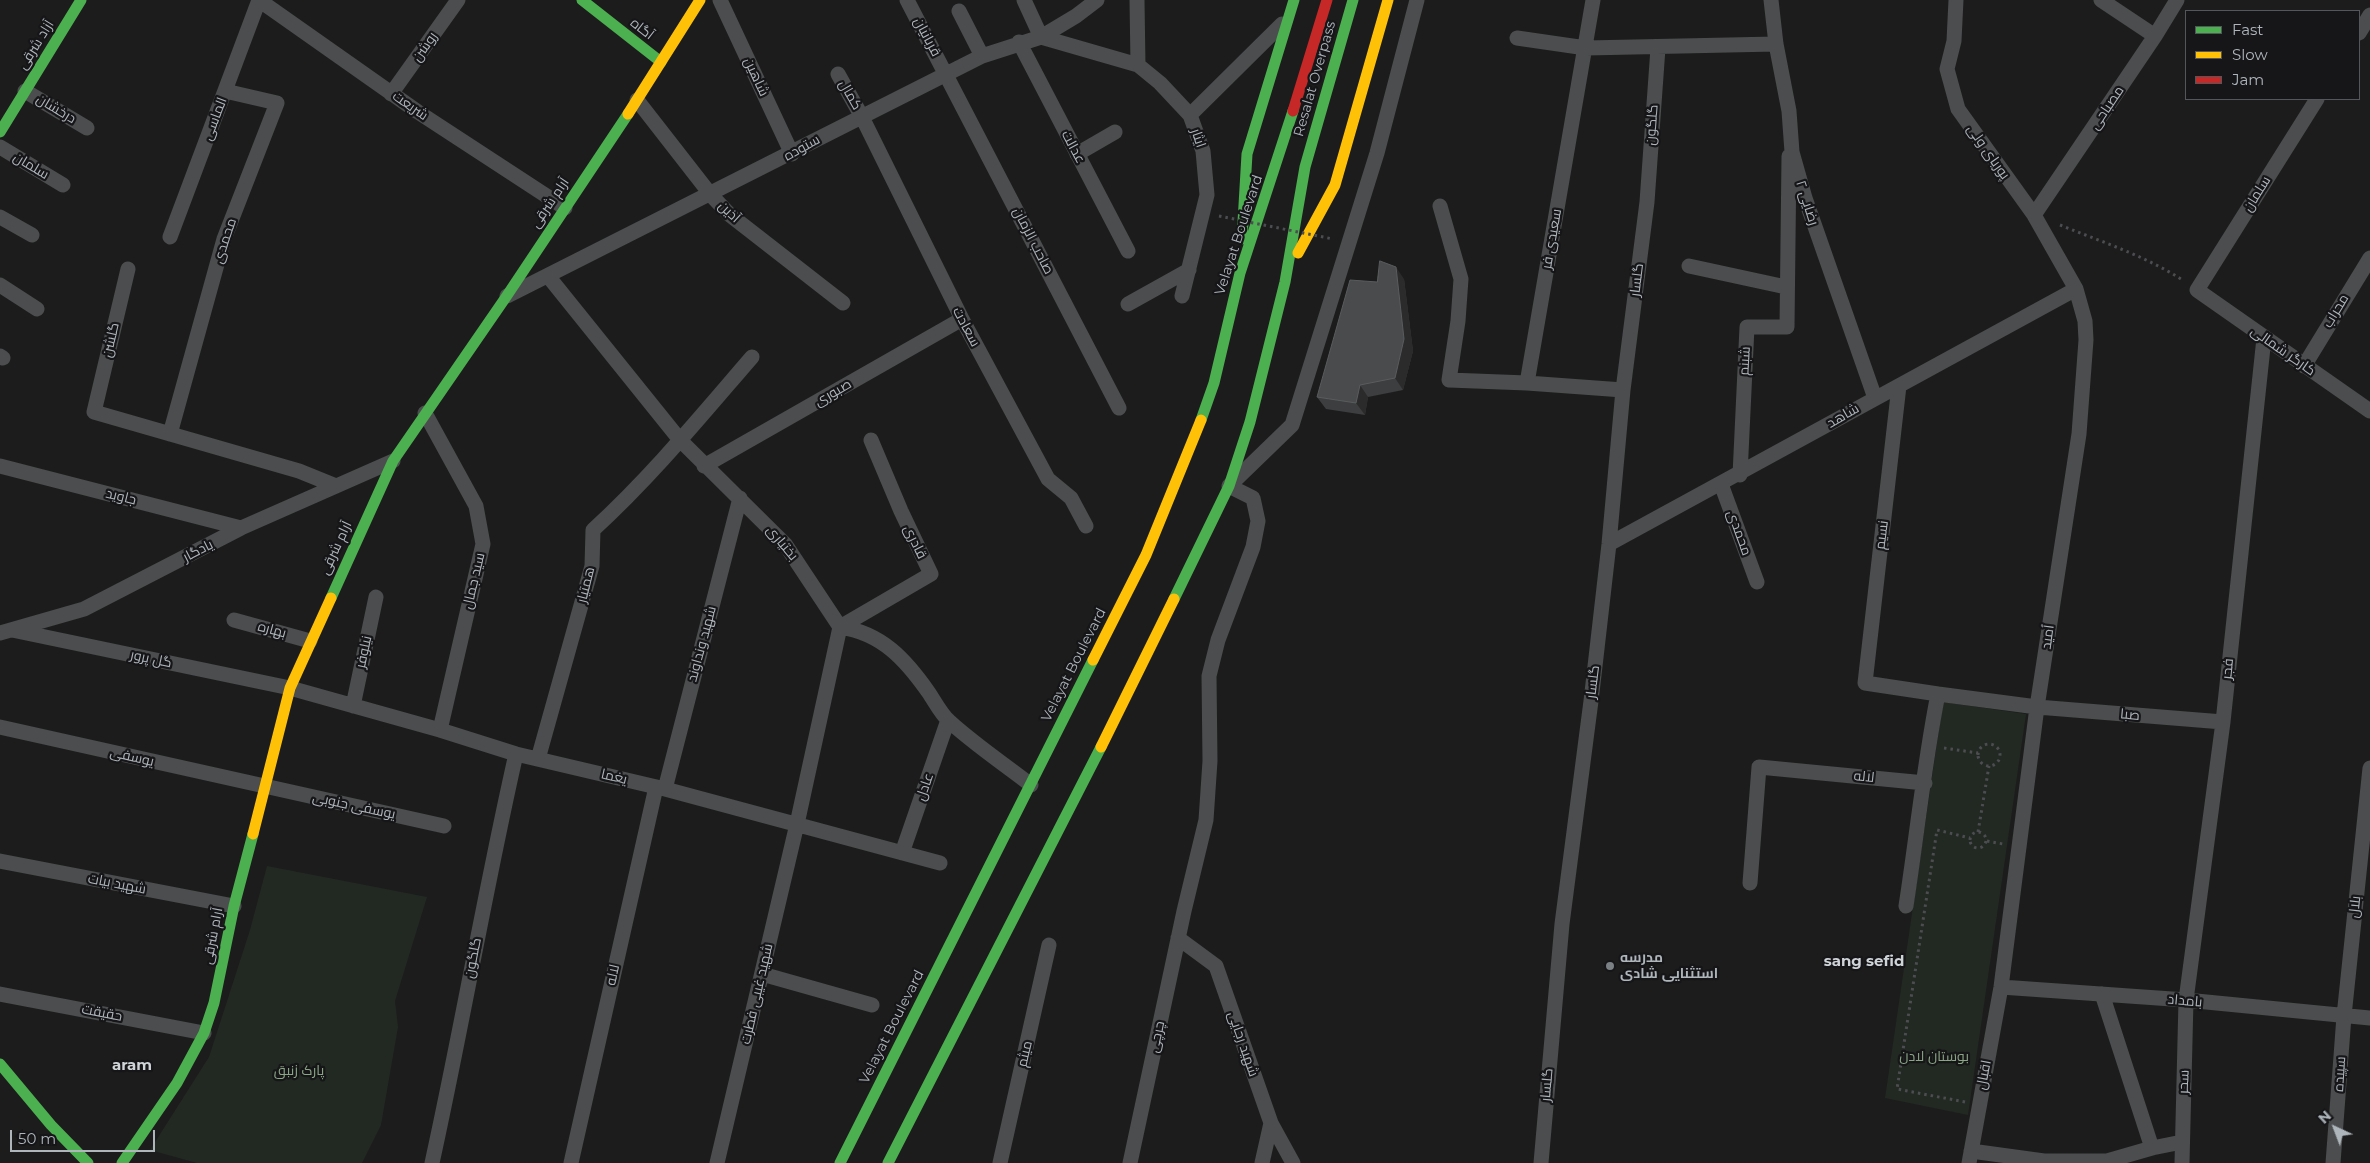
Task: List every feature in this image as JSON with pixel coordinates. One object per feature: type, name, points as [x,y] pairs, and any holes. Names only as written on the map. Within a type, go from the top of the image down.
[{"type":"main road","name":"آزاد شرقی","points":[[0,132],[81,0]]},
{"type":"main road","name":"آگاه","points":[[582,0],[661,62]]},
{"type":"main road","name":"آرام شرقی","points":[[122,1163],[177,1083],[204,1033],[222,970],[234,906],[290,688],[393,461],[506,297],[637,100],[700,0]]},
{"type":"main road","points":[[1240,273],[1247,154],[1294,0]]},
{"type":"main road","name":"Resalat Overpass","points":[[1279,159],[1327,0]]},
{"type":"main road","name":"Resalat Overpass","points":[[1285,282],[1305,166],[1354,0]]},
{"type":"main road","points":[[888,1163],[1137,677],[1229,486],[1250,422],[1285,282],[1298,251],[1335,185],[1388,0]]},
{"type":"main road","name":"Velayat Boulevard","points":[[840,1163],[1146,555],[1190,451],[1214,383],[1240,273],[1279,159]]},
{"type":"main road","points":[[0,1064],[51,1125],[88,1163]]},
{"type":"street","name":"الماسی","points":[[170,237],[259,0]]},
{"type":"street","name":"شریعت","points":[[259,0],[392,94],[565,208]]},
{"type":"street","name":"روشن","points":[[392,94],[458,0]]},
{"type":"street","name":"شاهین","points":[[720,0],[792,154]]},
{"type":"street","name":"قربانیان","points":[[907,0],[947,74]]},
{"type":"street","points":[[1024,0],[1040,37],[1138,65],[1136,0]]},
{"type":"street","name":"ستوده","points":[[506,297],[792,154],[982,56],[1019,42],[1040,37],[1076,16],[1097,0]]},
{"type":"street","points":[[1229,486],[1292,425],[1376,153],[1417,0]]},
{"type":"street","name":"سعیدی فر","points":[[1527,383],[1593,0]]},
{"type":"street","name":"رضایی ۲","points":[[1771,0],[1776,44],[1789,111],[1792,152],[1805,198],[1875,398]]},
{"type":"street","name":"پوریای ولی","points":[[1956,0],[1954,41],[1947,69],[1958,109],[2034,215],[2076,289]]},
{"type":"street","points":[[2101,0],[2155,36]]},
{"type":"street","name":"مصباحی","points":[[2034,215],[2155,36],[2177,0]]},
{"type":"street","points":[[959,11],[982,56]]},
{"type":"street","points":[[2360,31],[2370,15]]},
{"type":"street","points":[[1190,115],[1288,18]]},
{"type":"street","points":[[1517,38],[1586,48],[1658,48],[1776,44]]},
{"type":"street","name":"عدالت","points":[[1019,42],[1128,251]]},
{"type":"street","name":"گلگون","points":[[1647,202],[1658,48]]},
{"type":"street","name":"ایثار","points":[[1138,65],[1160,83],[1190,115],[1203,151],[1207,195],[1182,296]]},
{"type":"street","name":"کمال","points":[[838,74],[862,117]]},
{"type":"street","name":"صاحب الزمان","points":[[947,74],[1119,408]]},
{"type":"street","name":"درخشان","points":[[25,91],[87,128]]},
{"type":"street","name":"محمدی","points":[[170,434],[224,239],[277,103],[225,91]]},
{"type":"street","name":"آذین","points":[[637,100],[711,195],[737,220],[843,304]]},
{"type":"street","name":"سلمان","points":[[2197,290],[2316,100]]},
{"type":"street","name":"شبنم","points":[[1740,475],[1747,327],[1787,327],[1789,111]]},
{"type":"street","name":"سعادت","points":[[862,117],[962,319],[1048,479],[1071,498],[1086,526]]},
{"type":"street","points":[[1077,154],[1116,132]]},
{"type":"street","name":"سلمان","points":[[0,147],[63,186]]},
{"type":"street","name":"گلسار","points":[[1541,1163],[1562,924],[1609,544],[1623,390],[1647,202]]},
{"type":"street","points":[[1440,206],[1461,280],[1458,321],[1449,380],[1623,390]]},
{"type":"street","points":[[0,217],[32,235]]},
{"type":"street","name":"محراب","points":[[2304,366],[2370,258]]},
{"type":"street","points":[[1689,266],[1786,288]]},
{"type":"street","name":"گلشن","points":[[128,269],[94,412],[170,434]]},
{"type":"street","points":[[1128,304],[1189,270]]},
{"type":"street","name":"بختیاری","points":[[548,276],[680,440],[704,466],[740,498],[785,544],[840,627]]},
{"type":"street","points":[[0,285],[37,309]]},
{"type":"street","name":"شاهد","points":[[1609,544],[1740,475],[1875,398],[2076,289]]},
{"type":"street","name":"اُمید","points":[[2000,987],[2082,402],[2086,340],[2085,321],[2076,289]]},
{"type":"street","name":"کارگر شمالی","points":[[2197,290],[2370,411]]},
{"type":"street","name":"صبوری","points":[[704,466],[962,319]]},
{"type":"street","name":"فجر","points":[[2186,1000],[2223,722],[2264,338]]},
{"type":"street","points":[[680,440],[752,357]]},
{"type":"street","name":"نسیم","points":[[1900,386],[1865,683],[1938,694]]},
{"type":"street","name":"سید جمال","points":[[425,413],[476,506],[483,544],[440,730]]},
{"type":"street","points":[[170,434],[299,471],[336,486]]},
{"type":"street","name":"همتیار","points":[[538,759],[592,566],[593,530],[621,504],[680,440]]},
{"type":"street","name":"قادری","points":[[840,627],[931,574],[901,511],[871,440]]},
{"type":"street","name":"یادگار","points":[[6,631],[84,609],[241,528],[393,461]]},
{"type":"street","name":"جاوید","points":[[0,466],[241,528]]},
{"type":"street","name":"محمدی","points":[[1722,484],[1757,582]]},
{"type":"street","name":"چرچی","points":[[1130,1163],[1178,938],[1206,820],[1210,761],[1209,676],[1218,640],[1253,547],[1258,521],[1253,498],[1229,486]]},
{"type":"street","name":"شهید ونداوند","points":[[660,788],[740,498]]},
{"type":"street","name":"نیلوفر","points":[[353,706],[376,597]]},
{"type":"street","name":"بهاره","points":[[234,620],[310,641]]},
{"type":"street","points":[[840,627],[855,630],[878,640],[899,654],[915,673],[948,720],[1031,785]]},
{"type":"street","name":"شهید غیبی فطرت","points":[[717,1163],[797,824],[840,627]]},
{"type":"street","name":"گل پرور","points":[[6,631],[290,688]]},
{"type":"street","name":"یغما","points":[[290,688],[440,730],[516,754],[660,788],[940,863]]},
{"type":"street","points":[[1906,906],[1925,783],[1928,746],[1938,694]]},
{"type":"street","name":"صبا","points":[[1938,694],[2038,707],[2223,722]]},
{"type":"street","name":"عادل","points":[[902,853],[948,720]]},
{"type":"street","name":"یوسفی","points":[[0,727],[264,787]]},
{"type":"street","name":"گلگون","points":[[432,1163],[489,875],[516,754]]},
{"type":"street","name":"لاله","points":[[1750,884],[1758,766],[1925,783]]},
{"type":"street","name":"بلال","points":[[2344,1016],[2370,768]]},
{"type":"street","name":"یوسفی جنوبی","points":[[264,787],[444,826]]},
{"type":"street","name":"لاله","points":[[571,1163],[660,788]]},
{"type":"street","name":"شهید بیات","points":[[0,861],[234,906]]},
{"type":"street","name":"شهید رجایی","points":[[1178,938],[1216,966],[1271,1124],[1293,1163]]},
{"type":"street","name":"میثم","points":[[1000,1163],[1049,945]]},
{"type":"street","points":[[762,974],[872,1005]]},
{"type":"street","name":"بامداد","points":[[2000,987],[2186,1000],[2370,1018]]},
{"type":"street","name":"اقبال","points":[[1970,1157],[2000,987]]},
{"type":"street","name":"حقیقت","points":[[0,994],[204,1033]]},
{"type":"street","points":[[2102,994],[2152,1148]]},
{"type":"street","name":"سحر","points":[[2182,1163],[2186,1000]]},
{"type":"street","name":"سپیده","points":[[2334,1163],[2344,1016]]},
{"type":"street","points":[[1262,1163],[1271,1124]]},
{"type":"street","points":[[1970,1157],[2044,1162],[2108,1162],[2152,1148],[2182,1142]]},
{"type":"path","points":[[2034,215],[2158,266],[2197,290]]},
{"type":"path","points":[[1219,216],[1333,239]]},
{"type":"path","points":[[1988,744],[1997,748],[2000,754],[1998,761],[1989,766],[1980,760],[1978,753],[1982,747],[1988,744]]},
{"type":"path","points":[[1928,746],[1978,753]]},
{"type":"path","points":[[1978,832],[1989,766]]},
{"type":"path","points":[[1970,838],[1937,830],[1897,1089],[1978,1105]]},
{"type":"path","points":[[1978,832],[1983,834],[1986,838],[1984,846],[1974,848],[1970,838],[1978,832]]},
{"type":"green space","name":"بوستان لادن","points":[[1943,702],[2026,714],[1968,1115],[1885,1098]]},
{"type":"green space","name":"پارک زنبق","points":[[267,866],[427,897],[395,1001],[398,1027],[381,1125],[362,1163],[197,1163],[150,1150],[209,1057],[250,930]]},
{"type":"building","points":[[1380,261],[1396,267],[1404,339],[1395,378],[1360,385],[1356,403],[1317,397],[1350,280],[1377,282]]},
{"type":"traffic: fast","points":[[0,132],[81,0]]},
{"type":"traffic: fast","points":[[582,0],[661,62]]},
{"type":"traffic: fast","points":[[1242,239],[1247,154],[1294,0]]},
{"type":"traffic: fast","points":[[1174,599],[1229,486],[1250,422],[1285,282],[1305,167],[1353,0]]},
{"type":"traffic: fast","points":[[1201,420],[1214,383],[1240,273],[1293,111]]},
{"type":"traffic: fast","points":[[331,598],[393,461],[506,297],[628,114]]},
{"type":"traffic: fast","points":[[840,1163],[1093,660]]},
{"type":"traffic: fast","points":[[888,1163],[1101,747]]},
{"type":"traffic: fast","points":[[122,1163],[177,1083],[204,1033],[214,1003],[234,906],[253,834]]},
{"type":"traffic: fast","points":[[0,1064],[51,1125],[88,1163]]},
{"type":"traffic: slow","points":[[628,114],[700,0]]},
{"type":"traffic: slow","points":[[1298,253],[1335,185],[1388,0]]},
{"type":"traffic: slow","points":[[1093,660],[1146,555],[1201,420]]},
{"type":"traffic: slow","points":[[253,834],[290,688],[331,598]]},
{"type":"traffic: slow","points":[[1101,747],[1174,599]]},
{"type":"traffic: jam","points":[[1293,111],[1327,0]]},
{"type":"place","name":"مدرسه استثنایی شادی","points":[[1610,966]]},
{"type":"district","name":"sang sefid","points":[[1864,962]]},
{"type":"district","name":"aram","points":[[132,1066]]}]
